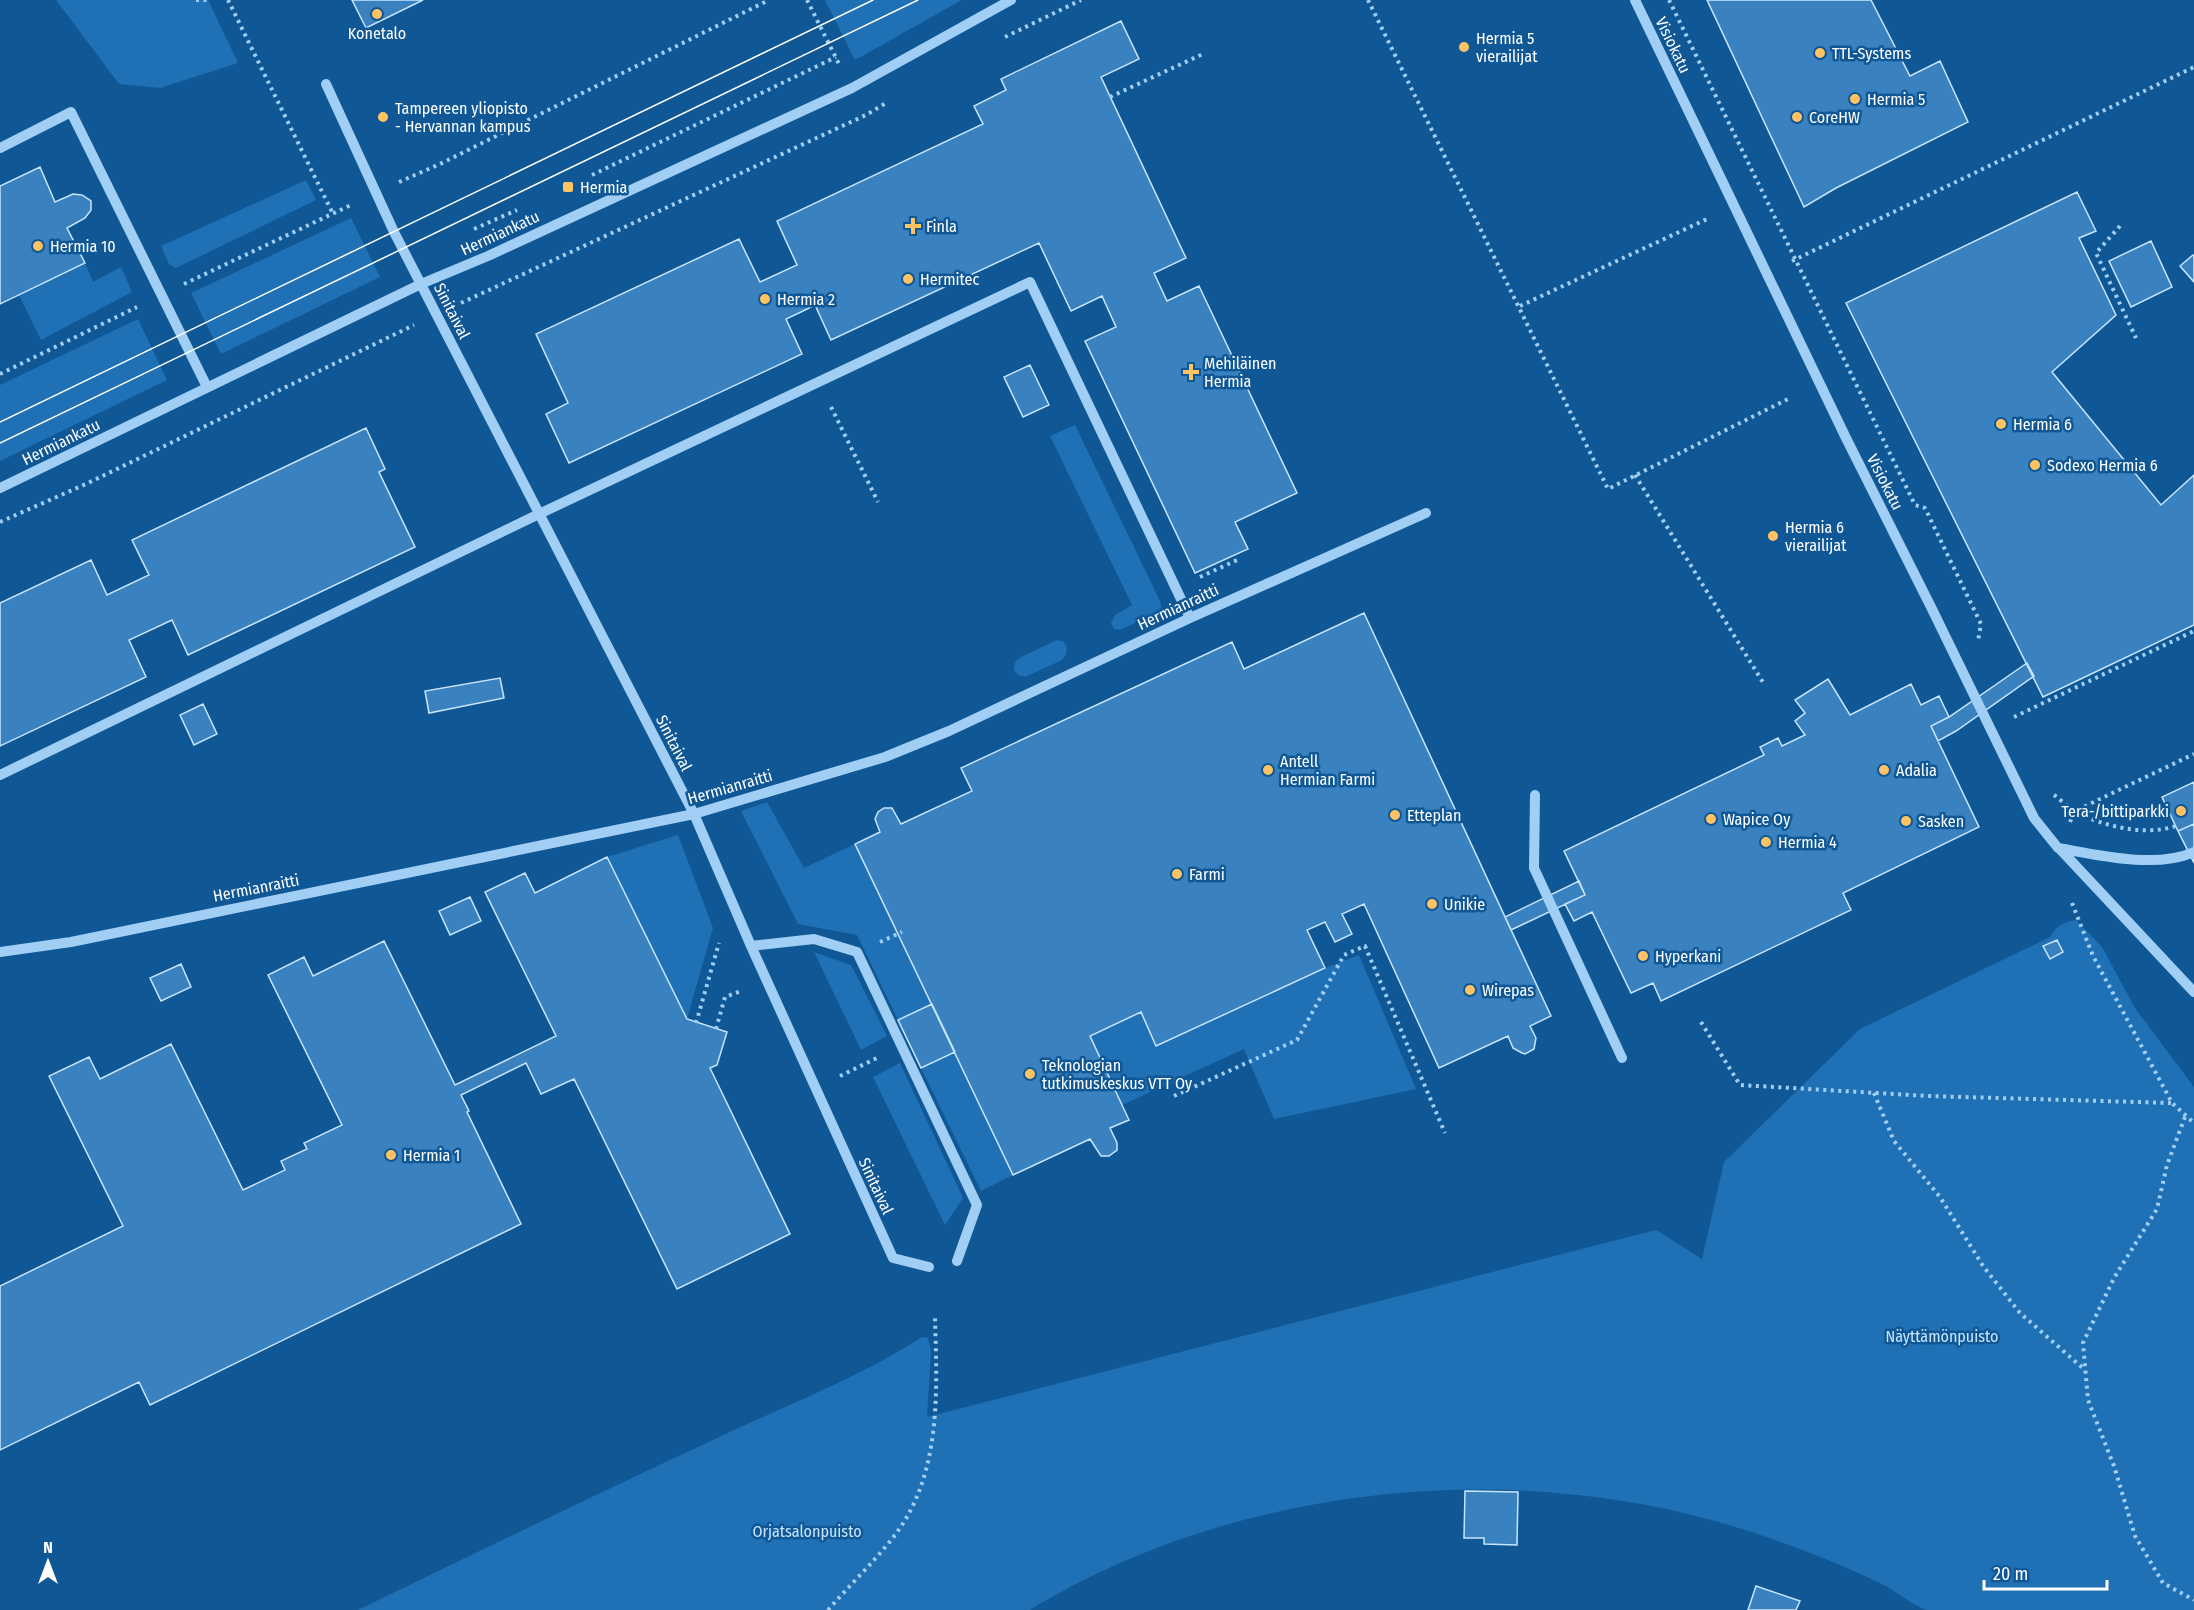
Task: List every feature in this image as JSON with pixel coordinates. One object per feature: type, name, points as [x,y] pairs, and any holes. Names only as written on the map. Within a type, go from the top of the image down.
[{"type":"street","name":"Hermiankatu","points":[[0,488],[421,284],[488,256],[852,88],[1011,0]]},
{"type":"street","name":"Visiokatu","points":[[1635,0],[1846,438],[2034,818],[2058,848],[2194,992]]},
{"type":"street","name":"Sinitaival","points":[[326,84],[375,193],[694,814],[751,946],[893,1258],[929,1267]]},
{"type":"street","points":[[0,148],[71,112],[207,387]]},
{"type":"street","points":[[0,775],[539,514],[1030,282],[1190,618]]},
{"type":"street","name":"Hermianraitti","points":[[0,952],[71,942],[694,814],[895,753],[949,731],[1190,618],[1426,513]]},
{"type":"street","points":[[1535,795],[1534,868],[1622,1058]]},
{"type":"street","points":[[2058,848],[2146,860],[2182,857],[2194,852]]},
{"type":"street","points":[[751,946],[814,939],[857,952],[977,1205],[957,1261]]},
{"type":"path","points":[[196,0],[208,0]]},
{"type":"path","points":[[228,0],[333,214]]},
{"type":"path","points":[[589,176],[837,59],[807,0]]},
{"type":"path","points":[[1002,39],[1081,0]]},
{"type":"path","points":[[1368,0],[1608,489],[1790,398]]},
{"type":"path","points":[[1669,0],[1915,505],[1925,508],[1982,624],[1978,640],[1982,650]]},
{"type":"path","points":[[1110,97],[1205,53]]},
{"type":"path","points":[[1767,273],[2194,67]]},
{"type":"path","points":[[0,522],[86,484],[437,314],[866,115],[894,99]]},
{"type":"path","points":[[474,229],[526,206]]},
{"type":"path","points":[[1520,306],[1707,219]]},
{"type":"path","points":[[2120,226],[2096,253],[2136,338]]},
{"type":"path","points":[[819,382],[878,502]]},
{"type":"path","points":[[1635,475],[1764,684]]},
{"type":"path","points":[[1175,589],[1237,560]]},
{"type":"path","points":[[2014,717],[2194,632]]},
{"type":"path","points":[[2009,708],[2018,725]]},
{"type":"path","points":[[2058,848],[2075,811],[2194,754]]},
{"type":"path","points":[[2048,790],[2075,811],[2099,822],[2130,829],[2164,830],[2176,826]]},
{"type":"path","points":[[2070,898],[2093,956],[2172,1103],[2194,1123]]},
{"type":"path","points":[[696,1023],[731,899]]},
{"type":"path","points":[[1173,1096],[1297,1040],[1344,955],[1365,946],[1445,1133]]},
{"type":"path","points":[[716,1029],[725,997]]},
{"type":"path","points":[[1701,1022],[1740,1086],[2172,1103]]},
{"type":"path","points":[[1874,1093],[1894,1141],[1940,1197],[1983,1266],[2020,1313],[2085,1370]]},
{"type":"path","points":[[2185,1117],[2167,1165],[2157,1209],[2114,1278],[2083,1343],[2088,1400],[2114,1466],[2135,1536],[2163,1583],[2194,1600]]},
{"type":"path","points":[[828,1610],[896,1533],[916,1498],[926,1468],[937,1398],[935,1318]]},
{"type":"green space","points":[[56,0],[208,0],[238,63],[160,88],[119,84]]},
{"type":"green space","points":[[825,0],[962,0],[855,60]]},
{"type":"green space","points":[[306,180],[316,200],[176,268],[169,264],[161,246]]},
{"type":"green space","points":[[351,218],[380,277],[221,354],[191,293]]},
{"type":"green space","points":[[85,263],[93,282],[121,267],[132,292],[41,340],[19,295]]},
{"type":"green space","points":[[138,319],[167,380],[0,461],[0,385]]},
{"type":"green space","points":[[1075,425],[1161,603],[1161,611],[1120,630],[1114,629],[1111,623],[1115,615],[1132,605],[1050,436]]},
{"type":"green space","points":[[1057,640],[1064,642],[1067,647],[1066,655],[1062,660],[1025,677],[1018,675],[1014,670],[1015,662],[1021,657]]},
{"type":"green space","points":[[767,802],[804,868],[855,844],[932,1004],[898,1020],[857,935],[798,924],[741,811]]},
{"type":"green space","points":[[678,835],[713,928],[687,1019],[607,857]]},
{"type":"green space","name":"Näyttämönpuisto","points":[[2076,920],[2102,947],[2135,1008],[2194,1087],[2194,1610],[1927,1610],[1880,1583],[1840,1565],[1778,1541],[1715,1521],[1630,1502],[1543,1492],[1454,1490],[1364,1497],[1275,1512],[1189,1536],[1107,1569],[1030,1610],[358,1610],[625,1481],[846,1379],[922,1337],[928,1338],[931,1351],[927,1417],[1656,1230],[1702,1259],[1724,1162],[1860,1029],[2050,937],[2061,925]]},
{"type":"green space","points":[[814,952],[851,965],[887,1036],[861,1050]]},
{"type":"green space","points":[[1359,955],[1416,1089],[1274,1119],[1244,1049],[1122,1105],[1090,1036],[1141,1012],[1156,1045],[1325,968]]},
{"type":"green space","points":[[955,1052],[1013,1175],[981,1191],[921,1068]]},
{"type":"green space","points":[[900,1063],[963,1198],[945,1225],[873,1077]]},
{"type":"building","name":"Konetalo","points":[[352,0],[423,0],[366,28]]},
{"type":"building","name":"Hermia 5","points":[[1707,0],[1871,0],[1910,76],[1940,61],[1968,122],[1836,188],[1804,207]]},
{"type":"building","name":"Hermia 2","points":[[1121,21],[1139,59],[1101,77],[1186,258],[1154,273],[1167,301],[1199,286],[1297,493],[1235,522],[1248,549],[1195,573],[1085,341],[1116,327],[1102,296],[1071,311],[1039,243],[831,340],[815,305],[786,319],[802,354],[569,463],[546,414],[568,403],[536,334],[739,239],[760,282],[797,265],[777,221],[983,124],[974,106],[1006,90],[1001,79]]},
{"type":"building","name":"Hermia 10","points":[[40,167],[55,202],[73,194],[82,195],[91,201],[91,210],[85,218],[67,228],[85,263],[0,304],[0,186]]},
{"type":"building","name":"Hermia 6","points":[[2077,192],[2096,231],[2079,238],[2116,315],[2052,372],[2161,505],[2194,475],[2194,625],[2043,697],[1846,303]]},
{"type":"building","points":[[2151,241],[2172,287],[2131,307],[2109,261]]},
{"type":"building","points":[[2194,256],[2194,282],[2180,266]]},
{"type":"building","points":[[1030,365],[1049,405],[1023,417],[1004,377]]},
{"type":"building","points":[[366,428],[385,469],[379,472],[415,547],[188,655],[172,620],[129,640],[146,677],[0,746],[0,603],[91,560],[107,595],[149,575],[132,540]]},
{"type":"building","name":"Farmi","points":[[1364,613],[1551,1016],[1530,1026],[1536,1038],[1534,1049],[1525,1054],[1522,1053],[1513,1048],[1508,1036],[1439,1068],[1364,904],[1342,914],[1352,934],[1335,942],[1325,922],[1307,930],[1325,968],[1156,1046],[1141,1012],[1090,1036],[1129,1120],[1110,1128],[1117,1143],[1117,1150],[1109,1156],[1101,1156],[1090,1139],[1013,1175],[855,844],[880,832],[875,819],[878,812],[884,808],[892,808],[901,824],[972,791],[961,768],[1232,642],[1244,669]]},
{"type":"building","points":[[2027,663],[2034,676],[1956,731],[1938,741],[1931,726],[1949,717]]},
{"type":"building","points":[[500,678],[504,698],[429,713],[425,691]]},
{"type":"building","name":"Hermia 4","points":[[1828,679],[1850,715],[1911,684],[1921,705],[1939,696],[1949,717],[1931,726],[1979,827],[1843,893],[1851,910],[1661,1001],[1653,983],[1631,993],[1592,912],[1574,921],[1565,904],[1585,895],[1564,851],[1764,755],[1760,747],[1778,738],[1782,746],[1805,735],[1795,721],[1805,713],[1795,700]]},
{"type":"building","points":[[203,704],[217,734],[194,745],[180,715]]},
{"type":"building","name":"Tera-/bittiparkki","points":[[2194,782],[2194,824],[2178,831],[2162,797]]},
{"type":"building","points":[[2194,824],[2194,863],[2178,831]]},
{"type":"building","name":"Hermia 1","points":[[607,857],[687,1019],[727,1032],[717,1065],[710,1068],[790,1234],[677,1289],[574,1079],[541,1094],[526,1063],[461,1095],[521,1224],[150,1405],[139,1382],[0,1450],[0,1286],[123,1226],[49,1076],[89,1057],[100,1079],[171,1044],[243,1190],[285,1170],[281,1161],[307,1149],[304,1143],[342,1125],[268,975],[304,957],[313,976],[384,941],[455,1085],[556,1036],[485,892],[525,873],[535,893]]},
{"type":"building","points":[[1579,881],[1585,895],[1511,930],[1505,917]]},
{"type":"building","points":[[470,897],[481,921],[450,935],[439,911]]},
{"type":"building","points":[[2057,940],[2063,952],[2050,959],[2043,946]]},
{"type":"building","points":[[181,964],[191,987],[161,1001],[150,978]]},
{"type":"building","points":[[932,1004],[955,1052],[921,1068],[898,1020]]},
{"type":"building","points":[[1465,1491],[1518,1492],[1517,1545],[1484,1544],[1484,1538],[1464,1538]]},
{"type":"building","points":[[1756,1586],[1800,1601],[1796,1610],[1748,1610]]},
{"type":"tram line","points":[[0,422],[873,0]]},
{"type":"tram line","points":[[0,443],[918,0]]},
{"type":"place","name":"Konetalo","points":[[377,14]]},
{"type":"place","name":"Hermia 5 vierailijat","points":[[1464,47]]},
{"type":"place","name":"TTL-Systems","points":[[1820,53]]},
{"type":"place","name":"Hermia 5","points":[[1855,99]]},
{"type":"place","name":"Tampereen yliopisto - Hervannan kampus","points":[[383,117]]},
{"type":"place","name":"CoreHW","points":[[1797,117]]},
{"type":"place","name":"Hermia","points":[[568,187]]},
{"type":"place","name":"Finla","points":[[913,226]]},
{"type":"place","name":"Hermia 10","points":[[38,246]]},
{"type":"place","name":"Hermitec","points":[[908,279]]},
{"type":"place","name":"Hermia 2","points":[[765,299]]},
{"type":"place","name":"Mehiläinen Hermia","points":[[1191,372]]},
{"type":"place","name":"Hermia 6","points":[[2001,424]]},
{"type":"place","name":"Sodexo Hermia 6","points":[[2035,465]]},
{"type":"place","name":"Hermia 6 vierailijat","points":[[1773,536]]},
{"type":"place","name":"Antell Hermian Farmi","points":[[1268,770]]},
{"type":"place","name":"Adalia","points":[[1884,770]]},
{"type":"place","name":"Tera-/bittiparkki","points":[[2181,811]]},
{"type":"place","name":"Etteplan","points":[[1395,815]]},
{"type":"place","name":"Wapice Oy","points":[[1711,819]]},
{"type":"place","name":"Sasken","points":[[1906,821]]},
{"type":"place","name":"Hermia 4","points":[[1766,842]]},
{"type":"place","name":"Farmi","points":[[1177,874]]},
{"type":"place","name":"Unikie","points":[[1432,904]]},
{"type":"place","name":"Hyperkani","points":[[1643,956]]},
{"type":"place","name":"Wirepas","points":[[1470,990]]},
{"type":"place","name":"Teknologian tutkimuskeskus VTT Oy","points":[[1030,1074]]},
{"type":"place","name":"Hermia 1","points":[[391,1155]]},
{"type":"park label","name":"Orjatsalonpuisto","points":[[807,1531]]}]
